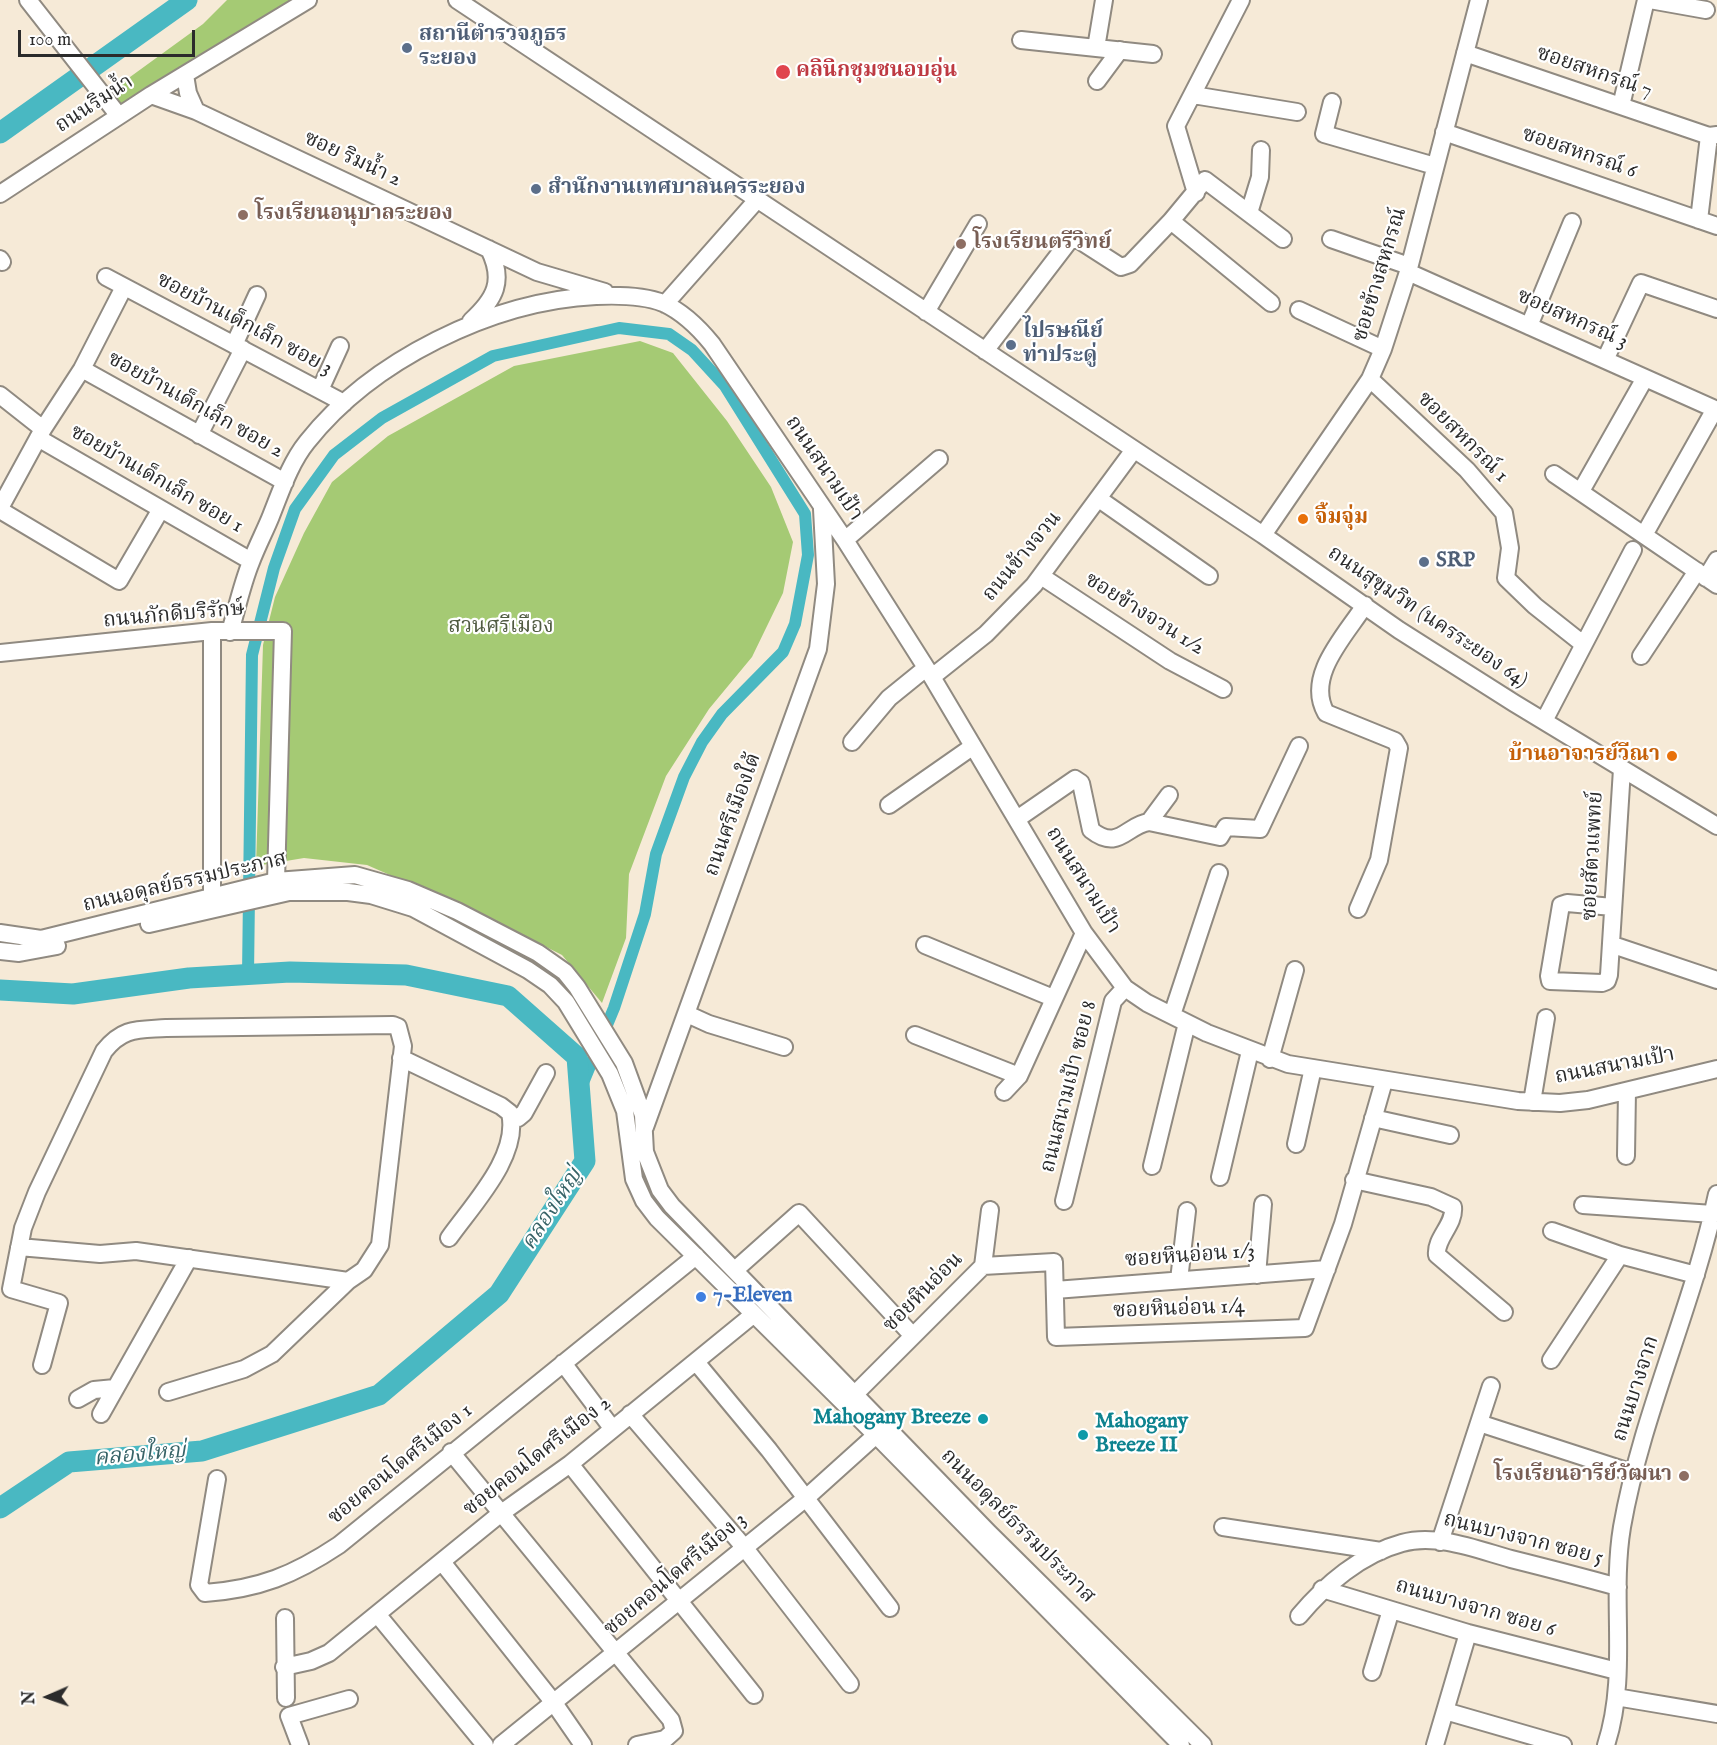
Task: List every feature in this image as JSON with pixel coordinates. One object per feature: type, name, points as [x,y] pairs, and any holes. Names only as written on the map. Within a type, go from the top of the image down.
[{"type":"street","points":[[28,0],[119,116]]},
{"type":"street","name":"ถนนริมน้ำ","points":[[0,194],[151,95],[308,0]]},
{"type":"street","name":"ถนนสุขุมวิท (นครระยอง 64)","points":[[457,0],[756,201],[1263,535],[1399,630],[1622,770],[1717,826]]},
{"type":"street","points":[[1096,48],[1104,0]]},
{"type":"street","points":[[1196,193],[1176,126],[1240,0]]},
{"type":"street","name":"ซอยข้างสหกรณ์","points":[[1263,535],[1370,379],[1383,349],[1409,269],[1479,0]]},
{"type":"street","points":[[1621,106],[1648,0],[1706,10]]},
{"type":"street","points":[[1021,40],[1153,54]]},
{"type":"street","points":[[1097,81],[1120,50]]},
{"type":"street","name":"ซอยสหกรณ์ 7","points":[[1465,53],[1713,135]]},
{"type":"street","points":[[185,75],[188,93],[196,111]]},
{"type":"street","name":"ซอย ริมน้ำ 2","points":[[151,95],[196,111],[537,272],[615,296]]},
{"type":"street","points":[[1192,95],[1297,112]]},
{"type":"street","points":[[1332,102],[1324,134],[1435,165]]},
{"type":"street","name":"ซอยสหกรณ์ 6","points":[[1444,132],[1717,226]]},
{"type":"street","points":[[1699,220],[1713,135]]},
{"type":"street","points":[[1249,213],[1260,177],[1261,150]]},
{"type":"street","points":[[985,351],[1070,240],[1079,240],[1121,267],[1130,264],[1196,193],[1205,180],[1283,239]]},
{"type":"street","points":[[235,632],[251,561],[285,482],[305,444],[344,403],[421,350],[466,325],[524,307],[570,298],[615,296],[657,301],[756,201]]},
{"type":"street","points":[[1171,221],[1271,303]]},
{"type":"street","points":[[1529,326],[1572,222]]},
{"type":"street","points":[[926,312],[978,224]]},
{"type":"street","name":"ซอยสหกรณ์ 3","points":[[1331,239],[1409,269],[1529,326],[1716,409]]},
{"type":"street","points":[[489,249],[495,263],[496,285],[505,300],[524,307]]},
{"type":"street","points":[[466,325],[485,308],[501,269],[514,261]]},
{"type":"street","points":[[537,272],[543,288],[541,303]]},
{"type":"street","name":"ซอยบ้านเด็กเล็ก ซอย 3","points":[[106,277],[344,403]]},
{"type":"street","points":[[1605,360],[1641,282],[1717,309]]},
{"type":"street","points":[[124,287],[82,369],[40,434],[0,509],[119,581],[161,509]]},
{"type":"street","points":[[200,435],[258,295]]},
{"type":"street","name":"ถนนสนามเป้า","points":[[657,301],[687,319],[712,344],[845,540],[929,673],[1084,933],[1125,988],[1187,1023],[1270,1059],[1384,1081],[1532,1102],[1588,1100],[1717,1069]]},
{"type":"street","points":[[1299,310],[1383,349]]},
{"type":"street","points":[[320,390],[340,346]]},
{"type":"street","name":"ซอยบ้านเด็กเล็ก ซอย 2","points":[[82,369],[285,482]]},
{"type":"street","points":[[1581,491],[1645,378]]},
{"type":"street","name":"ซอยสหกรณ์ 1","points":[[1370,379],[1467,470],[1504,513],[1510,548],[1506,578],[1535,606],[1583,644]]},
{"type":"street","points":[[0,395],[40,434]]},
{"type":"street","points":[[1644,535],[1716,409]]},
{"type":"street","name":"ซอยบ้านเด็กเล็ก ซอย 1","points":[[40,434],[161,509],[251,561]]},
{"type":"street","name":"ถนนข้างจวน","points":[[852,742],[889,698],[929,673],[1009,612],[1041,576],[1133,451]]},
{"type":"street","points":[[845,540],[939,459]]},
{"type":"street","points":[[1554,474],[1707,578]]},
{"type":"street","points":[[1099,499],[1209,576]]},
{"type":"street","name":"ถนนศรีเมืองใต้","points":[[642,1134],[818,648],[824,614],[825,548],[821,505]]},
{"type":"street","points":[[1544,721],[1633,550]]},
{"type":"street","points":[[1641,656],[1707,578],[1717,560]]},
{"type":"street","name":"ซอยข้างจวน 1/2","points":[[1041,576],[1170,661],[1223,689]]},
{"type":"street","points":[[1358,909],[1379,860],[1399,748],[1395,741],[1326,713],[1320,703],[1318,690],[1326,665],[1365,605]]},
{"type":"street","points":[[212,631],[212,897]]},
{"type":"street","name":"ถนนภักดีบริรักษ์","points":[[0,653],[212,631],[283,631],[273,887]]},
{"type":"street","points":[[1017,819],[1075,779],[1081,783],[1091,830],[1097,835],[1122,838],[1142,823],[1149,822],[1220,837],[1226,827],[1260,829],[1299,746]]},
{"type":"street","points":[[889,806],[972,747]]},
{"type":"street","name":"ซอยสัตวแพทย์","points":[[1613,907],[1567,903],[1561,905],[1550,981],[1590,983],[1607,981],[1613,945],[1613,907],[1622,770]]},
{"type":"street","points":[[1149,822],[1169,795]]},
{"type":"street","points":[[1172,1015],[1219,873]]},
{"type":"street","name":"ถนนอดุลย์ธรรมประภาส","points":[[0,951],[32,951],[273,887],[355,875],[408,890],[487,926],[551,961],[571,979],[624,1063],[643,1115],[642,1134],[645,1152],[660,1190],[672,1206],[735,1270],[849,1400],[876,1435],[1152,1704],[1203,1745]]},
{"type":"street","name":"ถนนอดุลย์ธรรมประภาส","points":[[273,887],[371,895],[413,909],[550,985],[598,1053],[619,1097],[625,1111],[634,1179],[644,1201],[657,1218],[754,1314],[849,1400],[1152,1704],[1181,1745]]},
{"type":"street","name":"ถนนอดุลย์ธรรมประภาส","points":[[0,933],[41,939],[212,897],[233,899]]},
{"type":"street","points":[[478,943],[487,926]]},
{"type":"street","points":[[1004,1092],[1019,1076],[1084,933]]},
{"type":"street","points":[[925,945],[1053,998]]},
{"type":"street","name":"ซอยสัตวแพทย์","points":[[1613,945],[1717,980]]},
{"type":"street","points":[[1270,1059],[1295,970]]},
{"type":"street","name":"ถนนสนามเป้า ซอย 8","points":[[1064,1201],[1113,1001],[1125,988]]},
{"type":"street","points":[[687,1014],[709,1024],[784,1047]]},
{"type":"street","points":[[1532,1102],[1546,1018]]},
{"type":"street","points":[[1152,1166],[1187,1023]]},
{"type":"street","points":[[42,1365],[59,1303],[11,1289],[19,1247],[37,1192],[104,1051],[114,1038],[123,1033],[166,1028],[393,1025],[398,1027],[402,1036],[401,1058],[380,1245],[372,1262],[348,1281],[272,1354],[244,1368],[168,1392]]},
{"type":"street","points":[[915,1035],[1019,1076]]},
{"type":"street","points":[[1220,1177],[1250,1051]]},
{"type":"street","points":[[401,1058],[501,1106],[510,1113],[512,1133],[504,1159],[449,1238]]},
{"type":"street","points":[[1296,1144],[1313,1068]]},
{"type":"street","points":[[511,1118],[518,1118],[524,1113],[546,1073]]},
{"type":"street","points":[[1327,1269],[1384,1081]]},
{"type":"street","points":[[1626,1156],[1627,1090]]},
{"type":"street","points":[[1373,1118],[1450,1135]]},
{"type":"street","points":[[1354,1180],[1431,1197],[1453,1207],[1454,1215],[1437,1249],[1437,1255],[1504,1312]]},
{"type":"street","name":"ถนนบางจาก","points":[[1606,1745],[1616,1697],[1618,1587],[1622,1529],[1633,1473],[1696,1275],[1717,1194]]},
{"type":"street","points":[[1257,1275],[1263,1204]]},
{"type":"street","points":[[1583,1204],[1713,1214]]},
{"type":"street","points":[[983,1266],[990,1210]]},
{"type":"street","points":[[1179,1280],[1187,1211]]},
{"type":"street","points":[[735,1270],[799,1213],[913,1336]]},
{"type":"street","points":[[1552,1231],[1620,1255],[1696,1275]]},
{"type":"street","points":[[19,1247],[100,1254],[127,1250],[348,1281]]},
{"type":"street","points":[[1551,1360],[1620,1255]]},
{"type":"street","name":"ซอยคอนโดศรีเมือง 1","points":[[217,1479],[199,1585],[205,1593],[240,1590],[267,1583],[313,1562],[339,1545],[451,1452],[696,1256]]},
{"type":"street","points":[[101,1414],[189,1258]]},
{"type":"street","name":"ซอยหินอ่อน","points":[[849,1400],[983,1266],[1054,1262],[1056,1336]]},
{"type":"street","name":"ซอยหินอ่อน 1/3","points":[[1055,1290],[1327,1269]]},
{"type":"street","name":"ซอยหินอ่อน 1/4","points":[[1056,1336],[1305,1328],[1327,1269]]},
{"type":"street","name":"ซอยคอนโดศรีเมือง 2","points":[[284,1667],[311,1661],[329,1653],[500,1514],[570,1464],[754,1314]]},
{"type":"street","points":[[696,1362],[806,1498],[890,1608]]},
{"type":"street","points":[[563,1363],[612,1428]]},
{"type":"street","points":[[1440,1542],[1491,1386]]},
{"type":"street","points":[[78,1399],[94,1390],[115,1388]]},
{"type":"street","points":[[630,1414],[744,1547],[850,1684]]},
{"type":"street","points":[[1479,1423],[1633,1473]]},
{"type":"street","name":"ซอยคอนโดศรีเมือง 3","points":[[501,1745],[806,1498],[876,1435]]},
{"type":"street","points":[[451,1452],[500,1514],[660,1702],[671,1720],[674,1731],[665,1739],[637,1745]]},
{"type":"street","points":[[570,1464],[754,1695]]},
{"type":"street","points":[[1223,1527],[1381,1551]]},
{"type":"street","name":"ถนนบางจาก ซอย 5","points":[[1299,1616],[1322,1589],[1381,1551],[1403,1542],[1440,1542],[1618,1587]]},
{"type":"street","points":[[442,1562],[554,1703],[583,1745]]},
{"type":"street","name":"ถนนบางจาก ซอย 6","points":[[1322,1589],[1468,1633],[1617,1671]]},
{"type":"street","points":[[1372,1672],[1391,1610]]},
{"type":"street","points":[[377,1614],[485,1745]]},
{"type":"street","points":[[285,1618],[286,1698]]},
{"type":"street","points":[[1435,1745],[1468,1633]]},
{"type":"street","points":[[1616,1697],[1717,1714]]},
{"type":"street","points":[[300,1745],[289,1716],[349,1699]]},
{"type":"street","points":[[1445,1711],[1520,1739],[1563,1745]]},
{"type":"green space","points":[[227,0],[301,0],[120,111],[108,93],[203,24]]},
{"type":"green space","name":"สวนศรีเมือง","points":[[640,341],[673,353],[727,421],[771,487],[793,542],[783,593],[752,657],[709,709],[666,776],[629,874],[626,938],[602,1003],[562,955],[491,919],[367,865],[304,858],[256,866],[263,645],[275,597],[304,533],[332,482],[388,436],[514,366]]},
{"type":"waterway","name":"คลองใหญ่","points":[[0,133],[187,0]]},
{"type":"waterway","points":[[248,975],[252,655],[274,568],[295,509],[334,455],[382,418],[493,356],[619,328],[669,334],[692,350],[725,386],[805,514],[808,555],[795,624],[783,652],[722,714],[702,742],[684,777],[656,854],[645,914],[614,1008],[578,1095]]},
{"type":"waterway","name":"คลองใหญ่","points":[[0,990],[73,994],[189,978],[290,972],[406,975],[508,996],[577,1057],[585,1161],[499,1294],[379,1395],[202,1451],[69,1462],[0,1508]]},
{"type":"place","name":"สถานีตำรวจภูธร ระยอง","points":[[407,48]]},
{"type":"place","name":"คลินิกชุมชนอบอุ่น","points":[[783,72]]},
{"type":"place","name":"สำนักงานเทศบาลนครระยอง","points":[[536,189]]},
{"type":"place","name":"โรงเรียนอนุบาลระยอง","points":[[243,215]]},
{"type":"place","name":"โรงเรียนตรีวิทย์","points":[[961,244]]},
{"type":"place","name":"ไปรษณีย์ ท่าประดู่","points":[[1011,345]]},
{"type":"place","name":"จิ้มจุ่ม","points":[[1303,519]]},
{"type":"place","name":"SRP","points":[[1424,562]]},
{"type":"place","name":"บ้านอาจารย์วีณา","points":[[1672,756]]},
{"type":"place","name":"7-Eleven","points":[[701,1297]]},
{"type":"place","name":"Mahogany Breeze","points":[[983,1419]]},
{"type":"place","name":"Mahogany Breeze II","points":[[1083,1435]]},
{"type":"place","name":"โรงเรียนอารีย์วัฒนา","points":[[1684,1476]]}]
